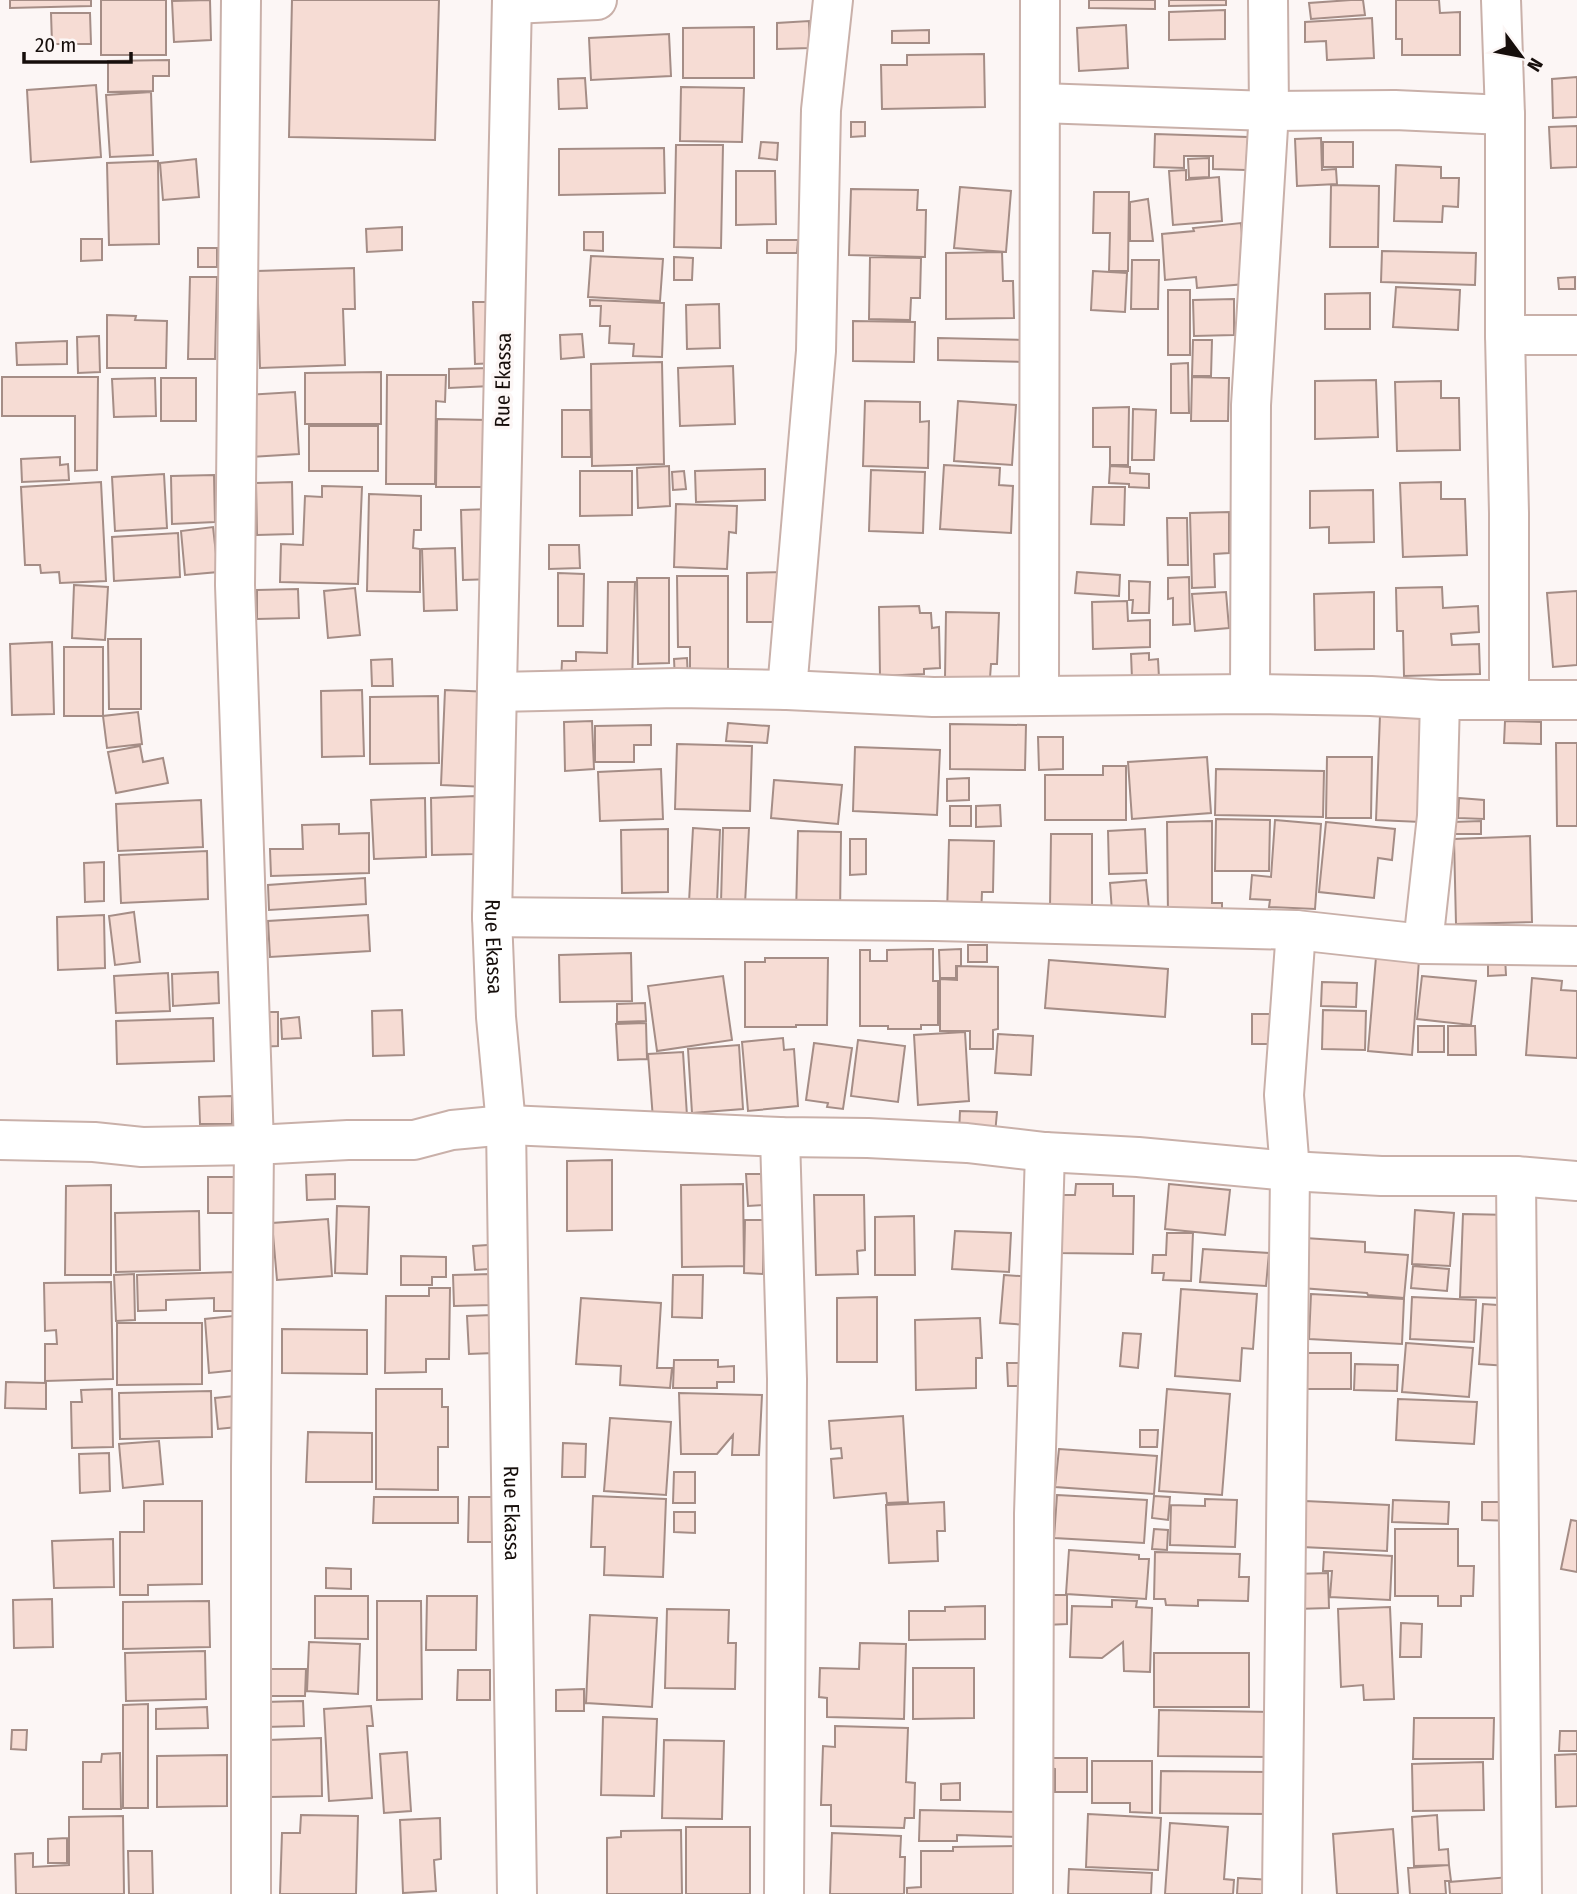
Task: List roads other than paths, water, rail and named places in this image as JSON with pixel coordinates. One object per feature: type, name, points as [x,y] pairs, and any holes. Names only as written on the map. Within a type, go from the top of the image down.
[{"type":"street","points":[[241,0],[235,585],[254,1145],[251,1894]]},
{"type":"street","points":[[512,2],[597,0]]},
{"type":"street","points":[[787,690],[816,351],[821,110],[833,0]]},
{"type":"street","points":[[1039,696],[1040,0]]},
{"type":"street","points":[[1250,694],[1251,405],[1269,111],[1268,0]]},
{"type":"street","points":[[1501,0],[1505,115],[1509,699]]},
{"type":"street","name":"Rue Ekassa","points":[[512,2],[492,917],[496,1017],[506,1125],[517,1894]]},
{"type":"street","points":[[1040,103],[1269,111],[1395,110],[1505,115]]},
{"type":"street","points":[[1505,335],[1577,335]]},
{"type":"street","points":[[498,692],[677,688],[933,697],[1250,694],[1440,700],[1577,700]]},
{"type":"street","points":[[1423,944],[1437,816],[1440,700]]},
{"type":"street","points":[[492,917],[935,921],[1296,930],[1423,944],[1577,946]]},
{"type":"street","points":[[1282,1894],[1290,1171],[1284,1095],[1296,930]]},
{"type":"street","points":[[0,1140],[94,1142],[142,1147],[254,1145],[414,1140],[452,1130],[506,1125],[780,1137],[868,1138],[1138,1157],[1290,1171],[1381,1176],[1517,1176],[1577,1181]]},
{"type":"street","points":[[780,1137],[787,1379],[784,1894]]},
{"type":"street","points":[[1033,1894],[1034,1514],[1045,1152]]},
{"type":"street","points":[[1517,1176],[1522,1894]]}]
